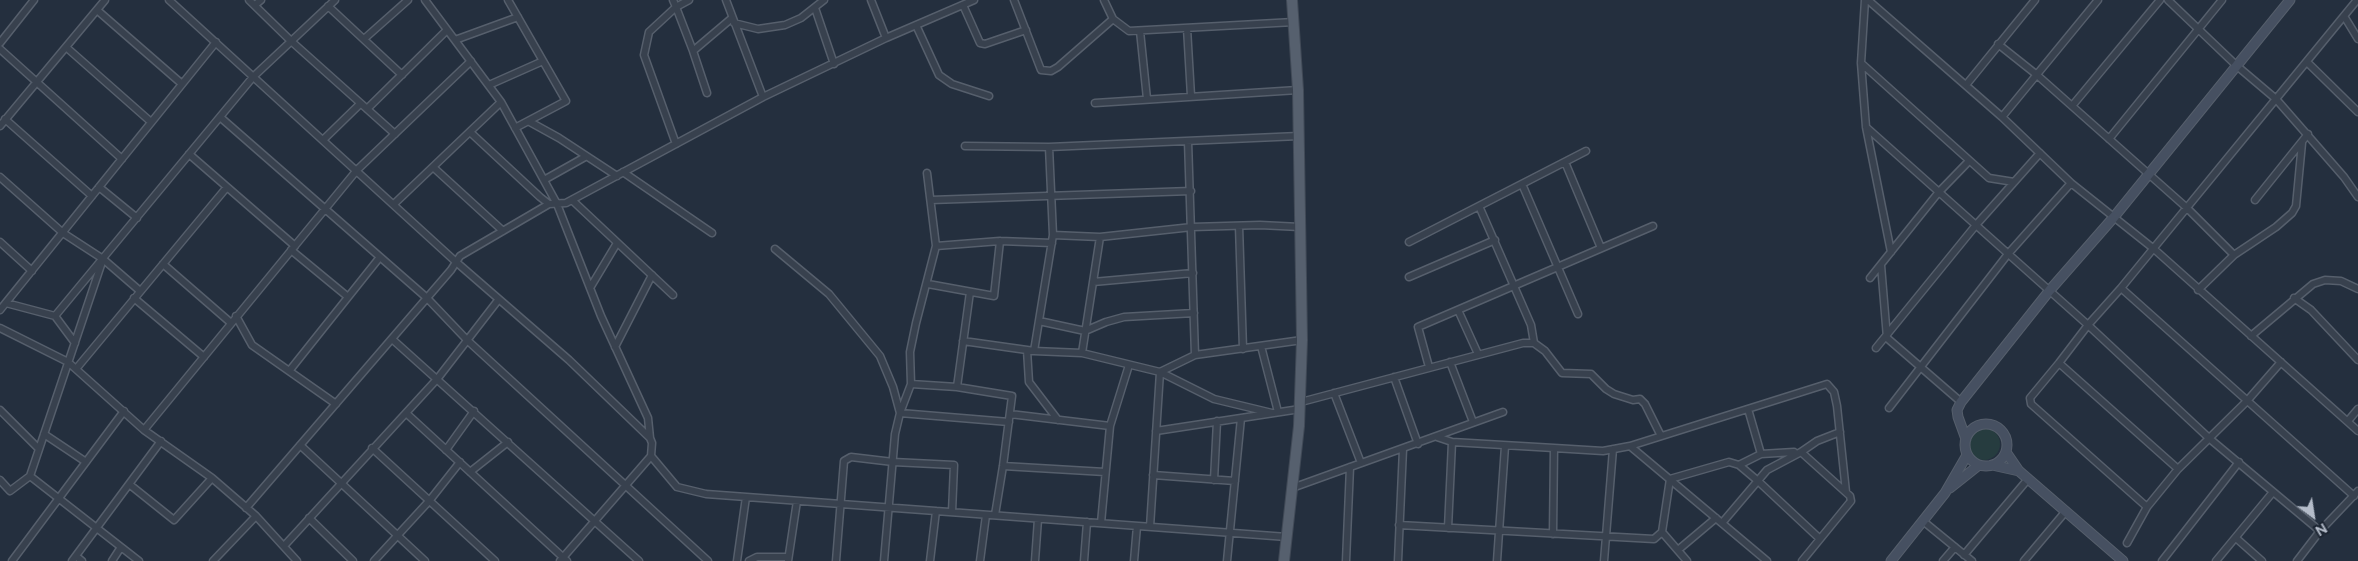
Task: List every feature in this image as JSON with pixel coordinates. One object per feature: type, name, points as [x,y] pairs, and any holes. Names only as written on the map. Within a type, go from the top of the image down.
[{"type":"main road","points":[[1284,561],[1301,405],[1302,340],[1298,90],[1292,0]]},
{"type":"street","points":[[0,42],[34,0]]},
{"type":"street","points":[[0,126],[104,0]]},
{"type":"street","points":[[169,0],[357,170],[454,261],[569,360],[650,438]]},
{"type":"street","points":[[249,0],[291,42],[395,134]]},
{"type":"street","points":[[255,5],[261,0]]},
{"type":"street","points":[[55,316],[253,77],[335,0]]},
{"type":"street","points":[[364,39],[408,0]]},
{"type":"street","points":[[406,413],[563,560],[625,484],[651,456],[652,444],[648,418],[615,347],[557,204],[501,102],[425,0]]},
{"type":"street","points":[[508,0],[566,101],[516,128]]},
{"type":"street","points":[[676,144],[644,56],[649,32],[674,3],[689,0]]},
{"type":"street","points":[[726,0],[763,97]]},
{"type":"street","points":[[733,20],[758,29],[774,28],[792,23],[824,0]]},
{"type":"street","points":[[871,0],[886,38]]},
{"type":"street","points":[[246,508],[451,270],[454,261],[460,256],[548,204],[572,200],[763,97],[886,38],[974,0]]},
{"type":"street","points":[[1014,0],[1042,70],[1051,71],[1113,19]]},
{"type":"street","points":[[1104,0],[1113,19],[1129,31],[1294,22]]},
{"type":"street","points":[[1866,0],[1861,63],[1866,127],[1891,252]]},
{"type":"street","points":[[1866,0],[1966,85],[2072,183],[2154,248],[2198,290],[2358,431]]},
{"type":"street","points":[[1966,85],[2035,0]]},
{"type":"street","points":[[2002,117],[2098,0]]},
{"type":"street","points":[[2072,106],[2160,0]]},
{"type":"street","points":[[2168,0],[2237,66],[2276,99],[2344,177],[2358,197]]},
{"type":"street","points":[[2109,139],[2222,0]]},
{"type":"street","points":[[1891,561],[1945,493],[1967,455],[1966,440],[1957,410],[1962,402],[2050,290],[2114,217],[2290,0]]},
{"type":"street","points":[[2147,507],[2031,404],[2030,398],[2088,325],[2121,288],[2358,0]]},
{"type":"street","points":[[674,3],[707,93]]},
{"type":"street","points":[[963,5],[980,43],[985,44],[1026,30]]},
{"type":"street","points":[[328,6],[402,74]]},
{"type":"street","points":[[815,8],[834,64]]},
{"type":"street","points":[[97,10],[182,84]]},
{"type":"street","points":[[2344,16],[2358,38]]},
{"type":"street","points":[[456,40],[518,17]]},
{"type":"street","points":[[692,51],[733,20]]},
{"type":"street","points":[[916,25],[939,75],[952,84],[989,96]]},
{"type":"street","points":[[1187,28],[1191,96]]},
{"type":"street","points":[[367,109],[447,30]]},
{"type":"street","points":[[1140,31],[1147,100]]},
{"type":"street","points":[[2,308],[216,42]]},
{"type":"street","points":[[1998,44],[2037,75],[2187,208],[2234,256]]},
{"type":"street","points":[[66,47],[151,122]]},
{"type":"street","points":[[0,49],[122,159]]},
{"type":"street","points":[[144,430],[357,170],[471,61]]},
{"type":"street","points":[[489,85],[543,61]]},
{"type":"street","points":[[2307,62],[2358,112]]},
{"type":"street","points":[[1861,63],[1989,178],[2014,182]]},
{"type":"street","points":[[1095,103],[1298,90]]},
{"type":"street","points":[[394,204],[501,102]]},
{"type":"street","points":[[323,140],[360,104]]},
{"type":"street","points":[[220,117],[427,298],[467,340],[708,561]]},
{"type":"street","points":[[6,119],[92,196]]},
{"type":"street","points":[[530,122],[559,138],[585,156],[620,174],[712,233]]},
{"type":"street","points":[[1866,127],[1938,193],[2050,290],[2210,439],[2320,530]]},
{"type":"street","points":[[470,132],[548,204]]},
{"type":"street","points":[[2255,200],[2308,134]]},
{"type":"street","points":[[965,146],[1049,147],[1299,136]]},
{"type":"street","points":[[1188,141],[1196,355]]},
{"type":"street","points":[[2198,290],[2234,256],[2276,227],[2292,213],[2296,206],[2302,143]]},
{"type":"street","points":[[1049,147],[1053,235],[1039,321],[1031,350],[1029,382],[1058,420]]},
{"type":"street","points":[[1409,242],[1586,151]]},
{"type":"street","points":[[1876,348],[1887,338],[1976,225],[2040,152]]},
{"type":"street","points":[[189,154],[348,297]]},
{"type":"street","points":[[544,180],[585,156]]},
{"type":"street","points":[[1870,278],[1938,193],[1969,161]]},
{"type":"street","points":[[1565,162],[1601,248]]},
{"type":"street","points":[[433,167],[502,231]]},
{"type":"street","points":[[884,561],[893,462],[900,413],[911,384],[910,352],[936,246],[927,173]]},
{"type":"street","points":[[0,177],[63,233],[103,259],[140,291]]},
{"type":"street","points":[[1889,408],[2008,254],[2072,183]]},
{"type":"street","points":[[1522,184],[1578,314]]},
{"type":"street","points":[[100,187],[137,218]]},
{"type":"street","points":[[76,369],[227,187]]},
{"type":"street","points":[[931,200],[1052,194],[1191,191]]},
{"type":"street","points":[[572,200],[673,295]]},
{"type":"street","points":[[1479,206],[1531,325],[1534,342],[1545,351],[1562,373],[1591,374],[1614,394],[1633,400],[1640,399],[1645,404],[1661,436]]},
{"type":"street","points":[[1238,226],[1243,349]]},
{"type":"street","points":[[1429,367],[1418,327],[1653,226]]},
{"type":"street","points":[[1053,235],[1100,237],[1192,227],[1300,227]]},
{"type":"street","points":[[1082,353],[1100,237]]},
{"type":"street","points":[[1409,277],[1495,240]]},
{"type":"street","points":[[936,246],[1000,241],[1052,243]]},
{"type":"street","points":[[928,284],[994,296],[1000,241]]},
{"type":"street","points":[[0,242],[32,271]]},
{"type":"street","points":[[590,288],[618,243]]},
{"type":"street","points":[[775,249],[829,294],[880,356],[893,388],[900,413]]},
{"type":"street","points":[[290,370],[380,256]]},
{"type":"street","points":[[1,484],[10,492],[30,476],[103,259]]},
{"type":"street","points":[[163,264],[231,323]]},
{"type":"street","points":[[1881,265],[1887,338],[1962,402]]},
{"type":"street","points":[[1093,282],[1193,273]]},
{"type":"street","points":[[615,347],[652,275]]},
{"type":"street","points":[[2251,336],[2313,284],[2325,280],[2341,281],[2358,289]]},
{"type":"street","points":[[2121,288],[2247,401],[2356,494],[2320,530],[2297,561]]},
{"type":"street","points":[[957,387],[970,292]]},
{"type":"street","points":[[134,298],[204,356]]},
{"type":"street","points":[[2294,298],[2311,310],[2358,360]]},
{"type":"street","points":[[284,546],[438,378],[499,300]]},
{"type":"street","points":[[2,308],[55,316],[60,320],[75,343]]},
{"type":"street","points":[[1458,310],[1478,354]]},
{"type":"street","points":[[1039,321],[1085,332],[1124,317],[1194,313]]},
{"type":"street","points":[[236,316],[252,345],[336,404]]},
{"type":"street","points":[[0,328],[68,362],[144,430],[212,478],[256,516],[297,561]]},
{"type":"street","points":[[392,339],[438,378],[638,561]]},
{"type":"street","points":[[1160,372],[1196,355],[1302,340]]},
{"type":"street","points":[[963,341],[1031,350],[1082,353],[1160,372],[1214,398],[1275,413]]},
{"type":"street","points":[[1156,431],[1275,413],[1334,393],[1478,354],[1534,342]]},
{"type":"street","points":[[1262,346],[1275,413]]},
{"type":"street","points":[[1450,362],[1473,422]]},
{"type":"street","points":[[2127,543],[2147,507],[2178,469],[2247,401],[2281,362]]},
{"type":"street","points":[[2059,363],[2178,469]]},
{"type":"street","points":[[1101,523],[1110,426],[1129,365]]},
{"type":"street","points":[[1150,527],[1160,372]]},
{"type":"street","points":[[1394,377],[1418,444]]},
{"type":"street","points":[[911,384],[957,387],[1012,396],[995,515]]},
{"type":"street","points":[[1437,436],[1452,442],[1505,446],[1612,449],[1630,446],[1826,384],[1834,392],[1846,492]]},
{"type":"street","points":[[1334,393],[1361,463]]},
{"type":"street","points":[[1748,409],[1760,454]]},
{"type":"street","points":[[2348,421],[2358,409]]},
{"type":"street","points":[[0,410],[39,449]]},
{"type":"street","points":[[446,450],[474,411]]},
{"type":"street","points":[[12,561],[124,412]]},
{"type":"street","points":[[1292,488],[1503,412]]},
{"type":"street","points":[[900,413],[1009,422]]},
{"type":"street","points":[[1010,414],[1110,426]]},
{"type":"street","points":[[1958,417],[1976,426],[1988,424],[2000,429],[2007,441],[2006,452],[2002,458],[1992,465]]},
{"type":"street","points":[[1227,561],[1241,418]]},
{"type":"street","points":[[1214,480],[1217,421]]},
{"type":"street","points":[[1966,440],[1976,426]]},
{"type":"street","points":[[1722,523],[1768,470],[1818,441],[1840,432]]},
{"type":"street","points":[[44,434],[86,462]]},
{"type":"street","points":[[82,561],[74,558],[161,441]]},
{"type":"street","points":[[470,472],[508,442]]},
{"type":"street","points":[[1448,528],[1452,442]]},
{"type":"street","points":[[300,445],[425,561]]},
{"type":"street","points":[[1497,561],[1505,446]]},
{"type":"street","points":[[1630,446],[1767,561]]},
{"type":"street","points":[[372,448],[496,561]]},
{"type":"street","points":[[1398,561],[1403,448]]},
{"type":"street","points":[[1553,534],[1554,448]]},
{"type":"street","points":[[1604,561],[1612,449]]},
{"type":"street","points":[[1739,465],[1760,454],[1799,452],[1850,496],[1849,505],[1802,561]]},
{"type":"street","points":[[2006,452],[2019,471],[2123,561]]},
{"type":"street","points":[[1967,455],[1979,465]]},
{"type":"street","points":[[651,456],[677,487],[706,494],[1287,537]]},
{"type":"street","points":[[836,561],[844,461],[851,457],[893,462],[954,465],[952,512]]},
{"type":"street","points":[[374,561],[430,500],[460,462]]},
{"type":"street","points":[[1670,479],[1729,462],[1739,465],[1820,539]]},
{"type":"street","points":[[2162,561],[2239,462]]},
{"type":"street","points":[[1945,493],[1979,465],[1992,465],[2019,471]]},
{"type":"street","points":[[1003,466],[1106,472]]},
{"type":"street","points":[[1346,561],[1350,467]]},
{"type":"street","points":[[1154,475],[1235,481]]},
{"type":"street","points":[[30,476],[139,561]]},
{"type":"street","points":[[129,484],[174,520],[212,478]]},
{"type":"street","points":[[1964,555],[2028,478]]},
{"type":"street","points":[[1399,525],[1654,539],[1662,532],[1670,479]]},
{"type":"street","points":[[2216,561],[2273,492]]},
{"type":"street","points":[[736,561],[746,497]]},
{"type":"street","points":[[749,561],[757,557],[788,559],[797,501]]},
{"type":"street","points":[[930,561],[936,511]]},
{"type":"street","points":[[2024,561],[2066,511]]},
{"type":"street","points":[[980,561],[986,515]]},
{"type":"street","points":[[213,561],[256,516]]},
{"type":"street","points":[[309,518],[353,561]]},
{"type":"street","points":[[1035,561],[1038,518]]},
{"type":"street","points":[[1678,550],[1716,518]]},
{"type":"street","points":[[1923,521],[1972,561]]},
{"type":"street","points":[[1084,561],[1087,522]]},
{"type":"street","points":[[1134,561],[1137,526]]},
{"type":"street","points":[[1662,532],[1687,561]]},
{"type":"street","points":[[2236,538],[2262,561]]},
{"type":"street","points":[[112,561],[122,547]]},
{"type":"street","points":[[1943,561],[1955,547]]},
{"type":"green space","points":[[1984,428],[1996,432],[2000,444],[1996,456],[1984,460],[1972,456],[1968,444],[1972,432]]}]
